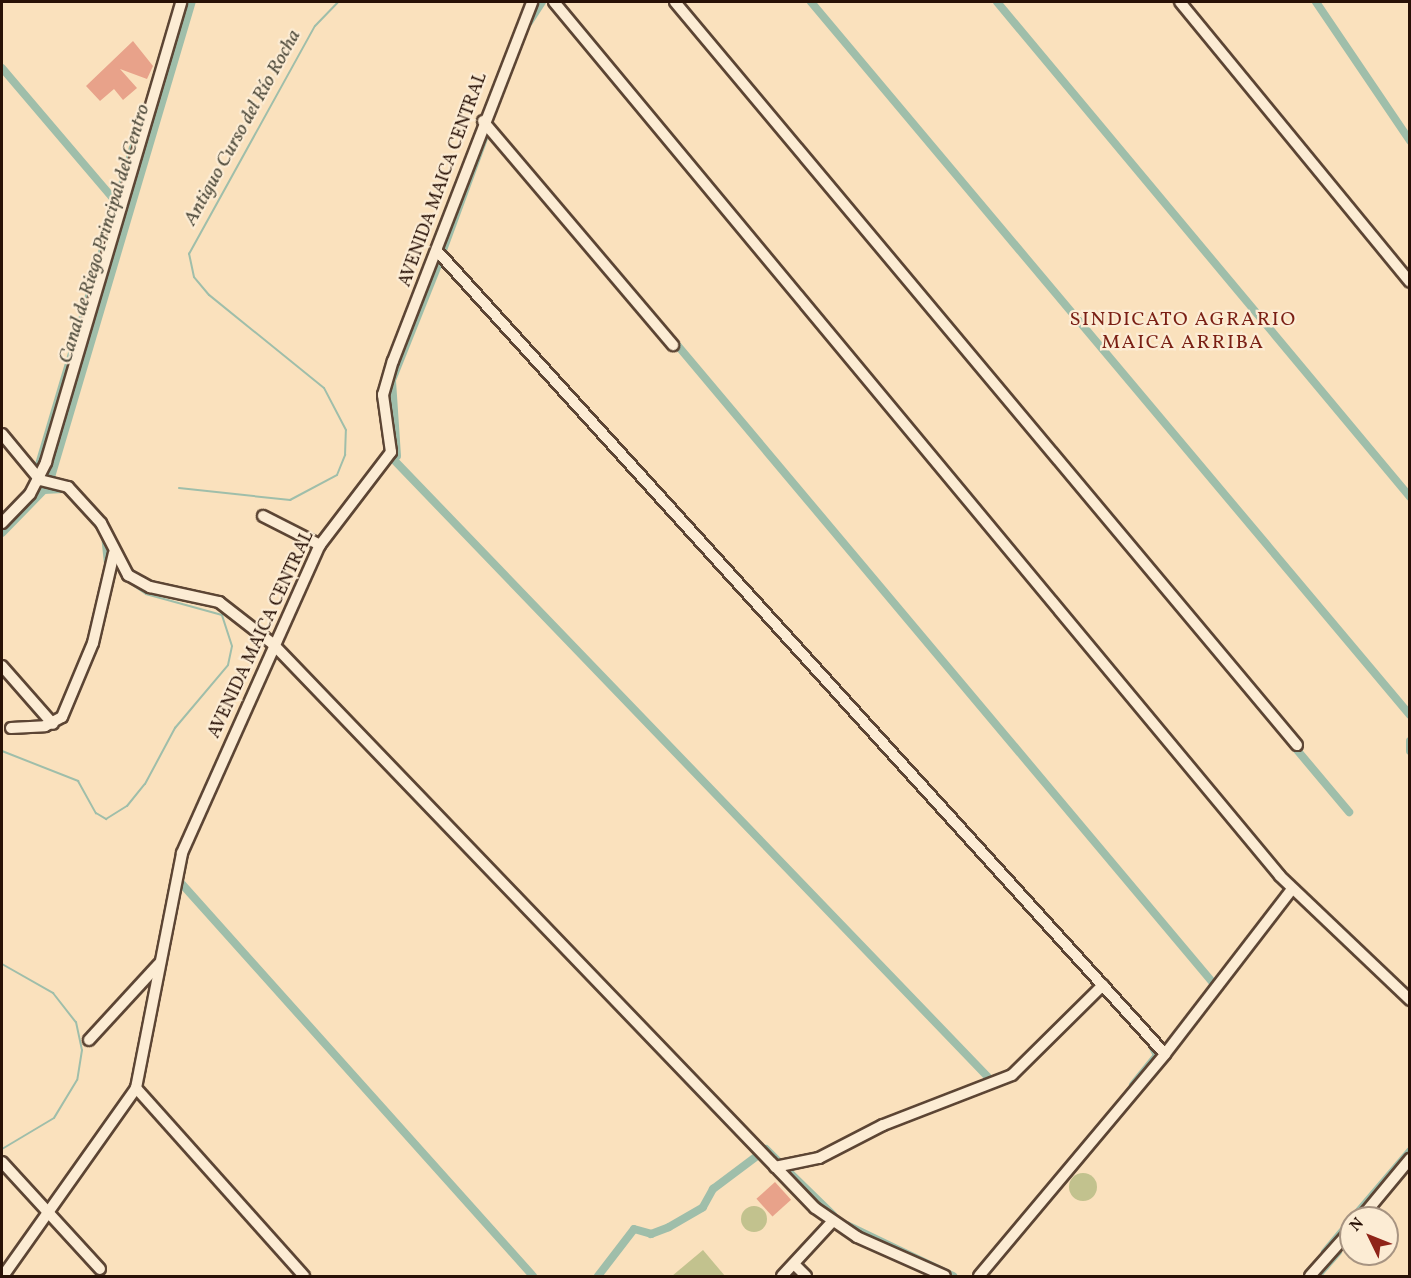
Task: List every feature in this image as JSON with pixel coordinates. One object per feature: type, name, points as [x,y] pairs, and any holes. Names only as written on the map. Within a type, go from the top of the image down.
[{"type":"street","points":[[2,524],[40,480],[182,2]]},
{"type":"street","name":"AVENIDA MAICA CENTRAL","points":[[3,1276],[136,1088],[177,866],[273,644],[320,545],[391,452],[385,387],[438,252],[483,121],[532,2]]},
{"type":"street","points":[[554,2],[1292,889],[1410,1000]]},
{"type":"street","points":[[675,2],[1297,745]]},
{"type":"street","points":[[1180,2],[1410,282]]},
{"type":"street","points":[[483,121],[673,345]]},
{"type":"street","points":[[438,252],[1165,1054]]},
{"type":"street","points":[[2,434],[40,480],[68,487],[101,523],[121,567],[138,581],[219,602],[273,644],[775,1167],[831,1222],[945,1276]]},
{"type":"street","points":[[263,516],[320,545]]},
{"type":"street","points":[[10,728],[53,724],[67,708],[86,662],[114,550]]},
{"type":"street","points":[[2,666],[53,724]]},
{"type":"street","points":[[979,1276],[1165,1054],[1292,889]]},
{"type":"street","points":[[89,1040],[160,964]]},
{"type":"street","points":[[775,1167],[819,1158],[883,1125],[1012,1076],[1103,985]]},
{"type":"street","points":[[136,1088],[304,1276]]},
{"type":"street","points":[[1371,1206],[1410,1159]]},
{"type":"street","points":[[2,1162],[99,1269]]},
{"type":"street","points":[[782,1276],[831,1222]]},
{"type":"street","points":[[1310,1276],[1339,1243]]},
{"type":"street","points":[[794,1263],[806,1276]]},
{"type":"green space","points":[[1083,1173],[1093,1177],[1097,1187],[1093,1197],[1083,1201],[1073,1197],[1069,1187],[1073,1177]]},
{"type":"green space","points":[[754,1206],[763,1210],[767,1219],[763,1228],[754,1232],[745,1228],[741,1219],[745,1210]]},
{"type":"green space","points":[[703,1250],[725,1276],[672,1276]]},
{"type":"building","points":[[133,41],[153,66],[147,79],[120,69],[137,88],[123,100],[114,89],[100,101],[86,86]]},
{"type":"building","points":[[775,1182],[791,1200],[772,1217],[756,1199]]},
{"type":"waterway","name":"Canal de Riego Principal del Centro","points":[[51,477],[192,2]]},
{"type":"waterway","name":"Antiguo Curso del Río Rocha","points":[[179,488],[290,500],[337,475],[345,455],[346,430],[324,388],[209,295],[194,277],[189,254],[315,26],[338,2]]},
{"type":"waterway","points":[[529,22],[542,2]]},
{"type":"waterway","points":[[811,2],[1410,715]]},
{"type":"waterway","points":[[997,2],[1410,497]]},
{"type":"waterway","points":[[1316,2],[1410,141]]},
{"type":"waterway","points":[[2,68],[116,202]]},
{"type":"waterway","points":[[38,468],[145,106]]},
{"type":"waterway","points":[[443,250],[485,136]]},
{"type":"waterway","points":[[397,456],[392,380],[440,260],[444,264]]},
{"type":"waterway","points":[[673,340],[1214,984]]},
{"type":"waterway","points":[[394,460],[988,1077]]},
{"type":"waterway","name":"Canal de Riego Principal del Centro","points":[[2,533],[44,490],[63,489]]},
{"type":"waterway","points":[[105,535],[108,565]]},
{"type":"waterway","name":"Antiguo Curso del Río Rocha","points":[[2,751],[78,781],[96,813],[106,819],[127,806],[145,784],[175,728],[228,665],[232,646],[222,615],[146,594],[128,582]]},
{"type":"waterway","points":[[1410,741],[1410,751]]},
{"type":"waterway","points":[[1292,744],[1349,812]]},
{"type":"waterway","points":[[181,883],[533,1276]]},
{"type":"waterway","name":"Antiguo Curso del Río Rocha","points":[[2,964],[53,993],[76,1022],[82,1050],[77,1080],[54,1118],[2,1149]]},
{"type":"waterway","points":[[1133,1085],[1157,1055],[1151,1044]]},
{"type":"waterway","points":[[766,1149],[778,1161]]},
{"type":"waterway","points":[[1363,1206],[1410,1151]]},
{"type":"waterway","points":[[598,1276],[634,1229],[651,1234],[669,1227],[703,1207],[713,1189],[757,1156]]},
{"type":"waterway","points":[[786,1169],[833,1215]]},
{"type":"waterway","points":[[847,1225],[953,1276]]},
{"type":"waterway","points":[[1325,1252],[1339,1235]]},
{"type":"waterway","points":[[1317,1276],[1338,1252]]},
{"type":"district","name":"SINDICATO AGRARIO MAICA ARRIBA","points":[[1183,332]]}]
